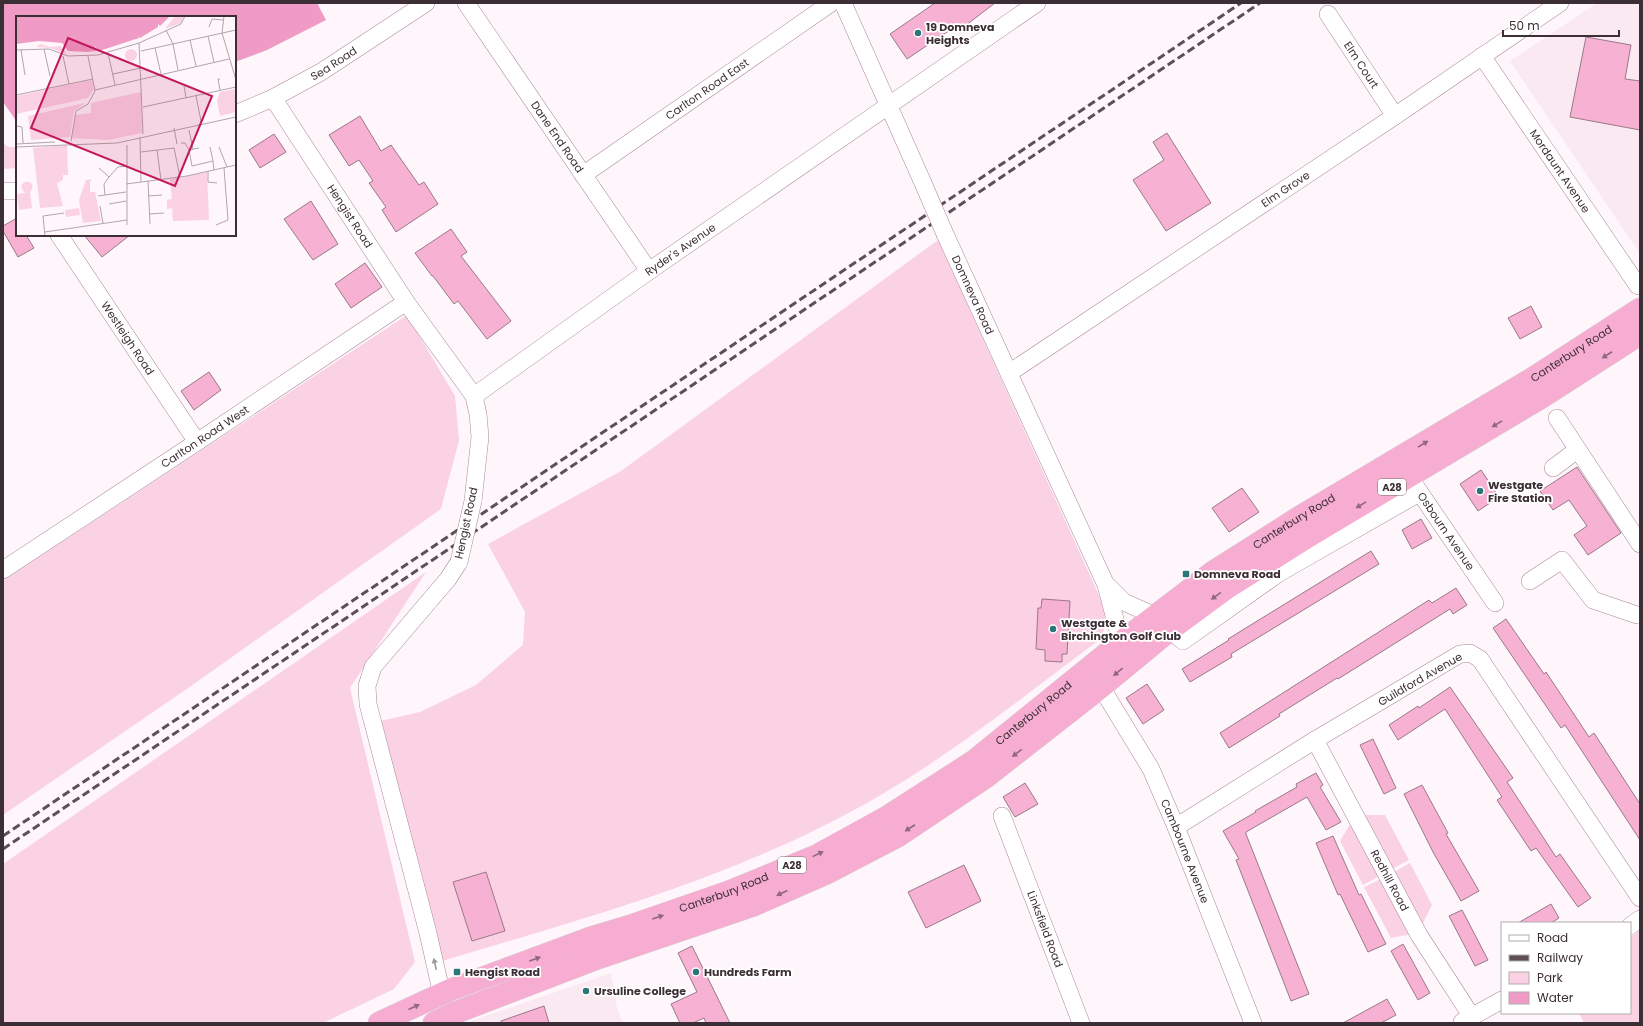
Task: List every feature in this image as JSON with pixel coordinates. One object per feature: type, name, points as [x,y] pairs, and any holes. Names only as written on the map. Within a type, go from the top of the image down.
[{"type":"highway","name":"Canterbury Road","points":[[1409,476],[1530,380],[1640,309]]},
{"type":"highway","name":"Canterbury Road","points":[[434,1023],[598,958],[754,905],[825,874],[898,836],[933,814],[986,777],[1101,687],[1162,623],[1214,572],[1298,518],[1409,476],[1542,397],[1640,334]]},
{"type":"highway","name":"Canterbury Road","points":[[379,1023],[450,990],[590,938],[633,925],[731,891],[816,856],[887,817],[974,761],[1121,642],[1162,623]]},
{"type":"street","name":"Sea Road","points":[[236,114],[273,98],[321,72],[426,3]]},
{"type":"street","name":"Dane End Road","points":[[466,3],[649,271]]},
{"type":"street","name":"Carlton Road East","points":[[583,175],[831,3]]},
{"type":"street","name":"Domneva Road","points":[[843,3],[945,234],[1106,585],[1121,642]]},
{"type":"street","name":"Ryder's Avenue","points":[[474,396],[649,271],[1037,3]]},
{"type":"street","name":"Elm Grove","points":[[1009,373],[1395,116],[1560,3]]},
{"type":"street","name":"Elm Court","points":[[1328,14],[1395,116]]},
{"type":"street","name":"Mordaunt Avenue","points":[[1482,56],[1638,286]]},
{"type":"street","name":"Hengist Road","points":[[273,98],[406,302],[474,396],[478,414],[480,437],[473,501],[459,562],[448,579],[373,667],[367,686],[368,704],[428,933],[442,995]]},
{"type":"street","points":[[3,191],[16,191]]},
{"type":"street","name":"Westleigh Road","points":[[60,236],[197,442]]},
{"type":"street","name":"Carlton Road West","points":[[3,570],[406,302]]},
{"type":"street","points":[[1557,418],[1640,544]]},
{"type":"street","points":[[1553,468],[1577,450]]},
{"type":"street","name":"Osbourn Avenue","points":[[1409,476],[1495,603]]},
{"type":"street","name":"Canterbury Road","points":[[1162,623],[1183,641],[1279,573],[1409,476]]},
{"type":"street","points":[[1530,580],[1562,560],[1593,600],[1639,617]]},
{"type":"street","name":"Domneva Road","points":[[1106,585],[1124,602],[1162,623]]},
{"type":"street","name":"Guildford Avenue","points":[[1176,827],[1315,740],[1460,654],[1470,653],[1480,659],[1640,898]]},
{"type":"street","name":"Cambourne Avenue","points":[[1101,687],[1151,769],[1176,827],[1253,1023]]},
{"type":"street","name":"Redhill Road","points":[[1315,740],[1466,1020]]},
{"type":"street","name":"Linksfield Road","points":[[1002,816],[1004,838],[1077,1022]]},
{"type":"street","points":[[1631,925],[1640,919]]},
{"type":"street","points":[[1466,1020],[1501,1001]]},
{"type":"shaded area","points":[[1597,3],[1640,3],[1640,254],[1510,61]]},
{"type":"shaded area","name":"Ursuline College","points":[[611,973],[617,1008],[623,1023],[465,1023]]},
{"type":"green space","points":[[3,143],[8,147],[16,147],[16,168],[3,169]]},
{"type":"green space","points":[[938,240],[1107,613],[1102,638],[937,760],[879,796],[827,824],[774,849],[719,872],[664,892],[608,911],[439,962],[380,721],[420,712],[476,685],[523,645],[525,612],[488,544],[621,471]]},
{"type":"green space","points":[[407,315],[455,396],[459,440],[441,509],[191,686],[3,815],[3,581]]},
{"type":"green space","points":[[426,572],[350,688],[415,962],[394,989],[323,1023],[3,1023],[3,864]]},
{"type":"green space","points":[[1361,815],[1385,815],[1409,860],[1390,870]]},
{"type":"green space","points":[[1352,821],[1381,875],[1363,885],[1340,841]]},
{"type":"green space","points":[[1410,863],[1432,905],[1421,927],[1392,873]]},
{"type":"green space","points":[[1383,878],[1412,934],[1391,938],[1364,887]]},
{"type":"green space","points":[[1640,931],[1640,1023],[1584,1023],[1580,1014],[1631,1014],[1631,936]]},
{"type":"water","points":[[3,3],[317,3],[326,20],[267,50],[236,62],[236,16],[16,16],[16,121],[3,102]]},
{"type":"building","points":[[935,3],[995,3],[957,32],[953,28],[907,59],[890,34]]},
{"type":"building","points":[[1586,37],[1631,45],[1625,79],[1640,81],[1640,130],[1570,117]]},
{"type":"building","points":[[360,116],[381,151],[391,145],[419,185],[424,182],[438,204],[396,232],[382,210],[386,207],[369,183],[373,181],[359,160],[349,166],[329,135]]},
{"type":"building","points":[[1167,133],[1211,203],[1166,231],[1133,180],[1164,160],[1153,142]]},
{"type":"building","points":[[274,134],[286,152],[260,168],[249,150]]},
{"type":"building","points":[[311,201],[338,244],[313,260],[284,219]]},
{"type":"building","points":[[16,219],[16,236],[27,236],[34,248],[18,257],[3,231],[3,226]]},
{"type":"building","points":[[451,229],[467,252],[461,256],[511,321],[487,339],[458,301],[454,304],[415,253]]},
{"type":"building","points":[[85,236],[129,236],[102,257]]},
{"type":"building","points":[[365,263],[382,287],[351,308],[335,284]]},
{"type":"building","points":[[1531,306],[1542,327],[1520,339],[1508,318]]},
{"type":"building","points":[[209,372],[221,390],[194,410],[181,391]]},
{"type":"building","points":[[1577,467],[1621,533],[1588,555],[1574,535],[1587,526],[1569,500],[1553,510],[1540,491]]},
{"type":"building","name":"Westgate Fire Station","points":[[1481,470],[1499,497],[1478,511],[1460,484]]},
{"type":"building","points":[[1242,488],[1259,512],[1229,532],[1212,508]]},
{"type":"building","points":[[1421,519],[1432,538],[1412,549],[1402,530]]},
{"type":"building","points":[[1371,551],[1379,564],[1231,654],[1232,657],[1190,682],[1182,669]]},
{"type":"building","points":[[1456,588],[1467,605],[1453,614],[1450,609],[1279,714],[1280,716],[1229,748],[1220,733],[1429,600],[1432,603]]},
{"type":"building","name":"Westgate & Birchington Golf Club","points":[[1042,599],[1070,601],[1067,654],[1062,654],[1062,662],[1045,661],[1045,650],[1036,649],[1038,608],[1041,608]]},
{"type":"building","points":[[1506,619],[1544,674],[1546,672],[1589,737],[1594,733],[1640,804],[1640,840],[1565,725],[1561,728],[1493,628]]},
{"type":"building","points":[[1147,684],[1164,710],[1143,724],[1126,698]]},
{"type":"building","points":[[1450,687],[1513,778],[1507,782],[1556,857],[1560,854],[1591,898],[1578,907],[1536,848],[1531,851],[1497,800],[1502,797],[1445,709],[1398,740],[1389,725],[1418,706],[1419,708]]},
{"type":"building","points":[[1373,739],[1396,788],[1384,794],[1360,745]]},
{"type":"building","points":[[1316,773],[1323,785],[1320,787],[1341,822],[1326,830],[1307,797],[1246,832],[1309,994],[1291,1001],[1236,860],[1239,859],[1223,831],[1297,787],[1296,784]]},
{"type":"building","points":[[1025,783],[1038,804],[1015,817],[1003,797]]},
{"type":"building","points":[[1422,785],[1448,833],[1446,834],[1479,891],[1461,901],[1433,852],[1404,794]]},
{"type":"building","points":[[1333,836],[1359,895],[1361,894],[1386,944],[1368,952],[1340,894],[1338,895],[1316,843]]},
{"type":"building","points":[[964,865],[981,901],[926,928],[908,892]]},
{"type":"building","points":[[486,872],[505,931],[472,941],[453,882]]},
{"type":"building","points":[[1551,904],[1559,918],[1553,922],[1520,922]]},
{"type":"building","points":[[1462,910],[1488,960],[1475,966],[1449,916]]},
{"type":"building","points":[[1403,944],[1430,993],[1418,1000],[1391,951]]},
{"type":"building","name":"Hundreds Farm","points":[[692,946],[730,1023],[706,1023],[704,1018],[693,1023],[680,1023],[671,1004],[697,992],[678,953]]},
{"type":"building","points":[[1387,999],[1396,1015],[1381,1023],[1343,1023]]},
{"type":"building","points":[[544,1006],[549,1023],[501,1023],[501,1021]]},
{"type":"railway","points":[[3,836],[1241,3]]},
{"type":"railway","points":[[3,849],[1260,3]]},
{"type":"place","name":"19 Domneva Heights","points":[[918,33]]},
{"type":"place","name":"Westgate Fire Station","points":[[1480,491]]},
{"type":"place","name":"Domneva Road","points":[[1186,574]]},
{"type":"place","name":"Westgate & Birchington Golf Club","points":[[1053,629]]},
{"type":"place","name":"Hengist Road","points":[[457,972]]},
{"type":"place","name":"Hundreds Farm","points":[[696,972]]},
{"type":"place","name":"Ursuline College","points":[[586,991]]}]
